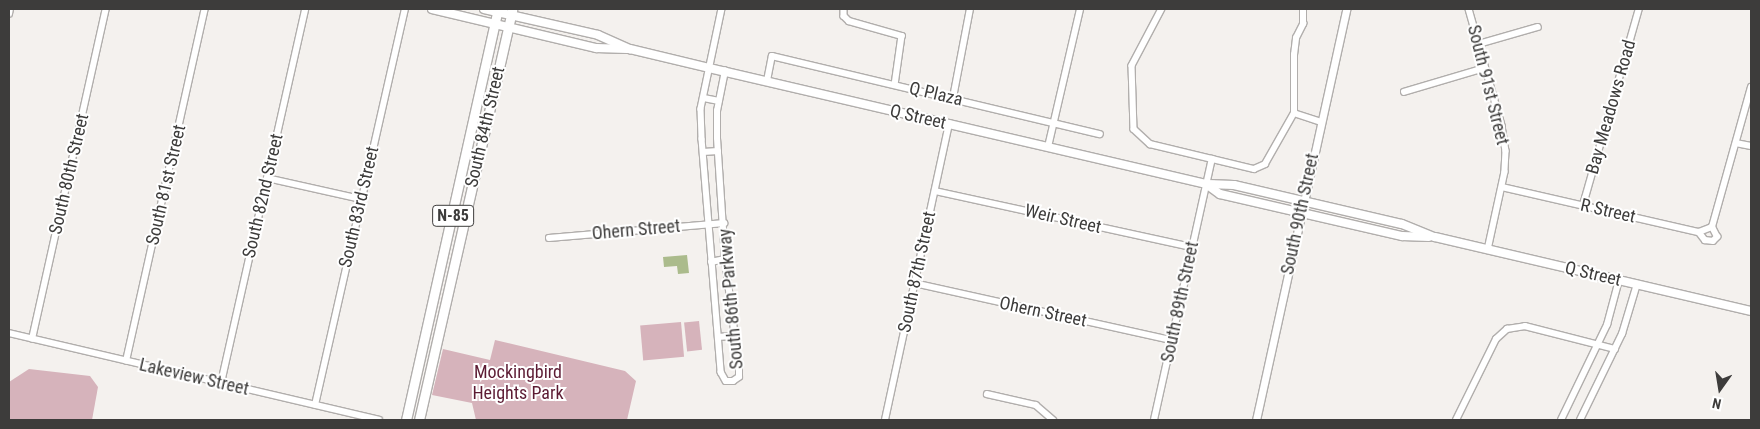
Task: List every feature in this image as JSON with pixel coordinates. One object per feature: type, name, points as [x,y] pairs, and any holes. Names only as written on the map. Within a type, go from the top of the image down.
[{"type":"main road","name":"Q Street","points":[[432,9],[596,48],[630,49]]},
{"type":"main road","name":"Q Street","points":[[484,9],[511,12],[598,35],[630,49],[709,68],[1206,184],[1234,185],[1402,224],[1435,238]]},
{"type":"main road","name":"South 84th Street","points":[[406,420],[498,10]]},
{"type":"main road","name":"South 84th Street","points":[[419,420],[511,12]]},
{"type":"main road","name":"Q Street","points":[[1206,184],[1220,194],[1402,236],[1435,238],[1751,311]]},
{"type":"street","points":[[9,14],[10,9]]},
{"type":"street","name":"South 80th Street","points":[[32,339],[106,9]]},
{"type":"street","name":"South 81st Street","points":[[126,361],[205,9]]},
{"type":"street","name":"South 82nd Street","points":[[221,383],[305,9]]},
{"type":"street","name":"South 83rd Street","points":[[315,405],[405,9]]},
{"type":"street","name":"South 86th Parkway","points":[[722,9],[704,98],[703,152],[721,372],[726,381],[739,377],[725,259],[718,151],[719,101],[725,71]]},
{"type":"street","points":[[844,9],[844,16],[902,36],[895,85]]},
{"type":"street","points":[[953,98],[970,9]]},
{"type":"street","points":[[1048,147],[1080,9]]},
{"type":"street","points":[[1162,9],[1132,66],[1134,129],[1150,144],[1260,168],[1294,113],[1294,55],[1296,38],[1303,24],[1303,9]]},
{"type":"street","name":"South 90th Street","points":[[1256,420],[1346,9]]},
{"type":"street","name":"South 91st Street","points":[[1468,9],[1504,138],[1506,164],[1488,250]]},
{"type":"street","name":"Bay Meadows Road","points":[[1583,205],[1638,9]]},
{"type":"street","points":[[1479,44],[1538,27]]},
{"type":"street","name":"Q Plaza","points":[[767,81],[772,56],[1100,134]]},
{"type":"street","points":[[1404,92],[1485,68]]},
{"type":"street","points":[[1699,232],[1712,227],[1751,87]]},
{"type":"street","points":[[704,98],[719,101]]},
{"type":"street","points":[[1294,113],[1321,122]]},
{"type":"street","name":"South 87th Street","points":[[885,420],[950,124]]},
{"type":"street","points":[[1736,143],[1751,146]]},
{"type":"street","points":[[703,152],[718,151]]},
{"type":"street","name":"South 89th Street","points":[[1154,420],[1212,159]]},
{"type":"street","points":[[267,178],[361,199]]},
{"type":"street","name":"R Street","points":[[1502,187],[1699,232],[1705,240],[1713,241],[1717,237],[1712,227]]},
{"type":"street","name":"Weir Street","points":[[935,190],[1192,248]]},
{"type":"street","name":"Ohern Street","points":[[549,238],[724,223]]},
{"type":"street","points":[[711,262],[725,259]]},
{"type":"street","points":[[1561,420],[1612,312],[1620,280]]},
{"type":"street","name":"Ohern Street","points":[[914,284],[1172,340]]},
{"type":"street","points":[[1580,420],[1615,349],[1629,315],[1636,284]]},
{"type":"street","points":[[1456,420],[1497,337],[1507,329],[1520,325],[1598,342],[1615,349]]},
{"type":"street","name":"Lakeview Street","points":[[9,333],[379,420]]},
{"type":"street","points":[[718,337],[734,336]]},
{"type":"street","points":[[987,394],[1036,405],[1053,420]]},
{"type":"green space","points":[[699,321],[702,350],[687,351],[684,323]]},
{"type":"green space","points":[[681,322],[684,357],[643,360],[640,326]]},
{"type":"green space","name":"Mockingbird Heights Park","points":[[495,340],[625,371],[636,381],[627,420],[476,420],[472,403],[432,395],[443,349],[490,360]]},
{"type":"green space","points":[[29,369],[90,376],[98,387],[92,420],[9,420],[9,382]]},
{"type":"shaded area","points":[[687,255],[689,273],[678,274],[677,266],[664,267],[663,257]]}]
